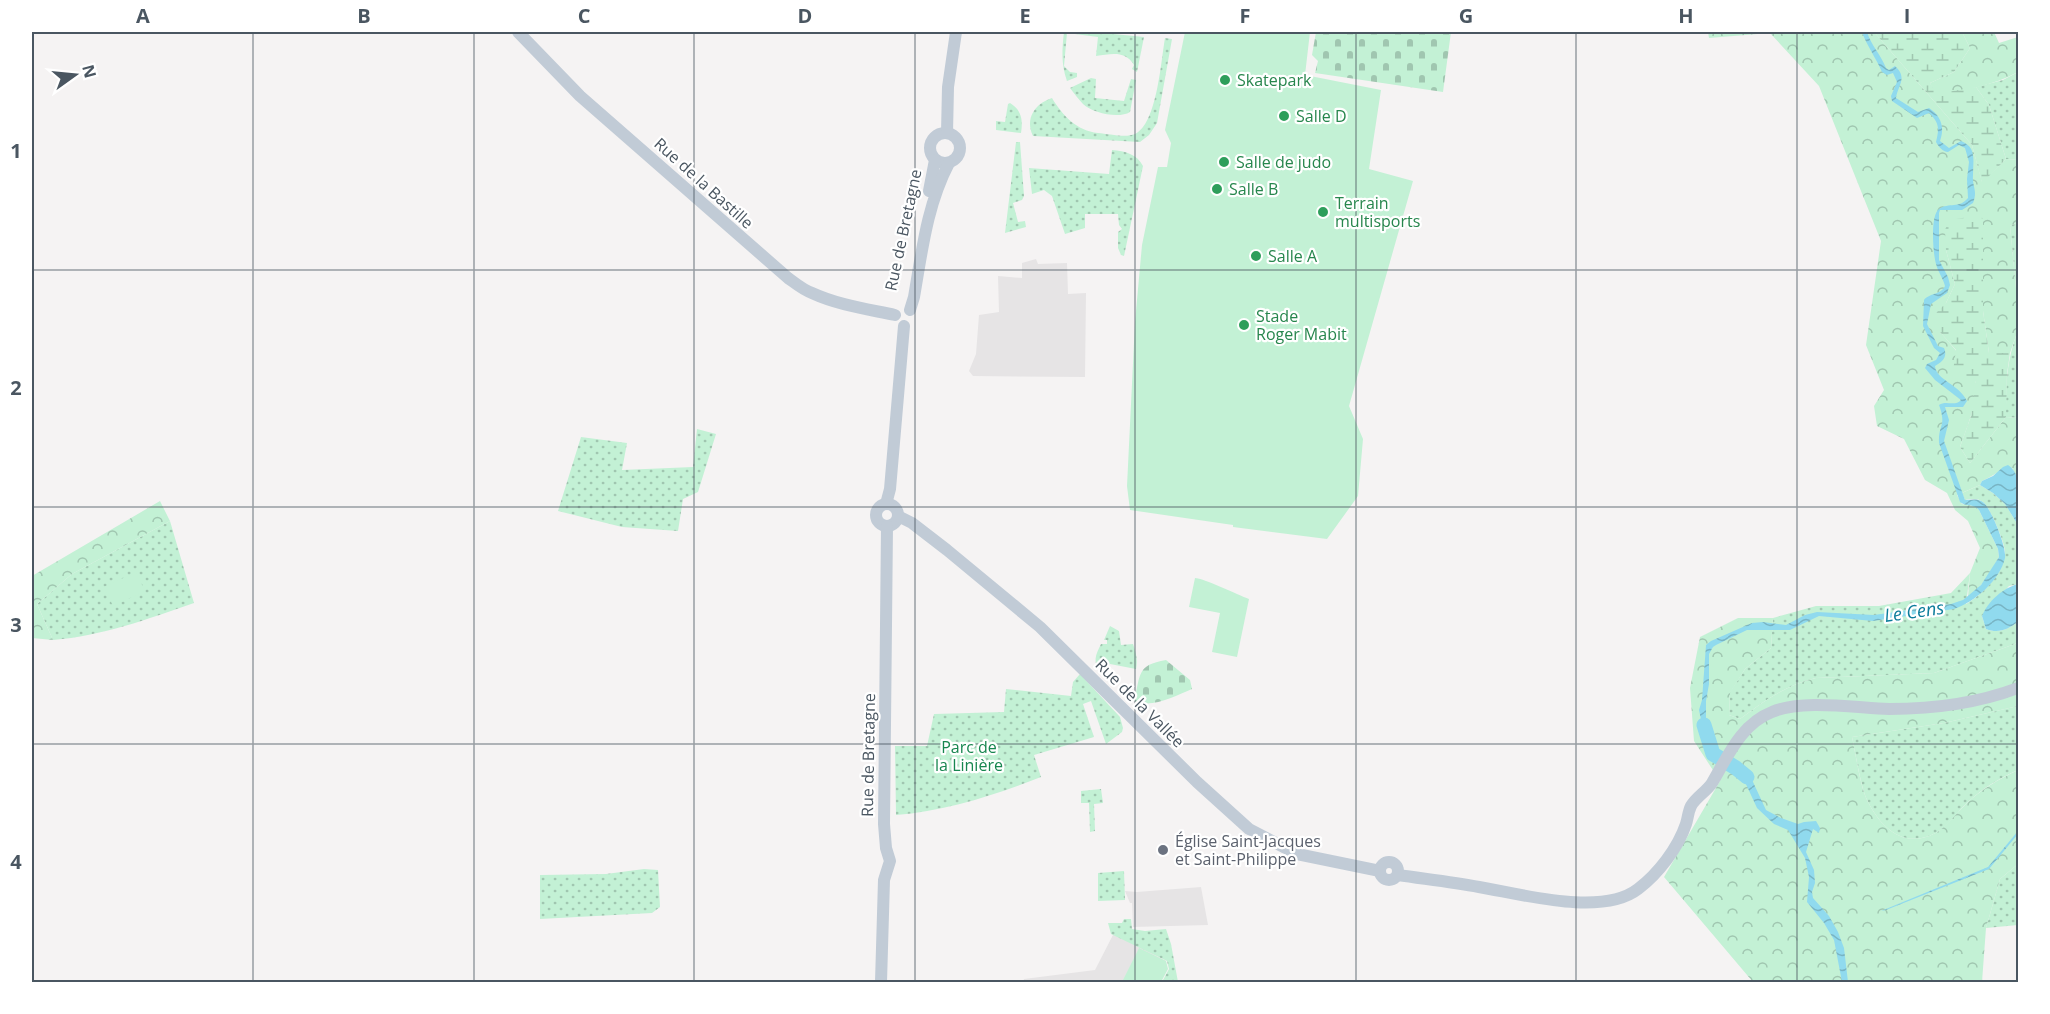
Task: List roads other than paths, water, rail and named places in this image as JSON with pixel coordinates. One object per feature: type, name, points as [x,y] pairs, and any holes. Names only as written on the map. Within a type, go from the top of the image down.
[{"type":"street","name":"Rue de la Bastille","points":[[518,32],[580,96],[788,278],[811,293],[861,309],[903,310]]},
{"type":"street","points":[[947,133],[948,87],[956,32]]},
{"type":"street","points":[[947,133],[956,137],[960,147],[959,155],[949,163],[939,163],[930,152],[930,143],[939,134],[947,133]]},
{"type":"street","name":"Rue de Bretagne","points":[[903,310],[934,189],[935,160]]},
{"type":"street","name":"Rue de Bretagne","points":[[934,189],[949,163]]},
{"type":"street","points":[[886,504],[890,489],[904,326],[897,324],[903,310]]},
{"type":"street","points":[[886,504],[895,507],[898,516],[895,522],[887,526],[881,523],[877,516],[880,507],[886,504]]},
{"type":"street","name":"Rue de la Vallée","points":[[898,516],[921,530],[1040,627],[1197,782],[1249,829],[1297,854],[1380,871],[1382,877],[1387,881],[1394,880],[1398,875],[1572,902],[1596,903],[1631,894],[1658,871],[1686,825],[1690,808],[1695,800],[1710,786],[1739,737],[1753,722],[1776,710],[1821,706],[1890,709],[1948,705],[1997,695],[2019,687]]},
{"type":"street","name":"Rue de Bretagne","points":[[881,982],[884,880],[890,861],[886,848],[884,824],[887,526]]},
{"type":"water","name":"Le Cens","points":[[1862,32],[1867,32],[1886,68],[1889,70],[1895,66],[1899,70],[1902,78],[1896,98],[1918,112],[1929,108],[1941,122],[1940,141],[1949,148],[1961,141],[1972,151],[1975,195],[1973,203],[1962,210],[1940,210],[1939,213],[1939,260],[1950,285],[1947,293],[1931,304],[1927,324],[1938,346],[1944,348],[1945,351],[1944,359],[1935,366],[1936,371],[1959,390],[1967,401],[1963,407],[1945,407],[1949,420],[1944,441],[1965,500],[1978,500],[1986,506],[2001,537],[2005,558],[1998,574],[1986,589],[1954,609],[1873,621],[1819,616],[1790,630],[1747,630],[1716,645],[1709,654],[1706,718],[1714,740],[1708,744],[1699,710],[1702,700],[1706,645],[1711,641],[1752,623],[1786,625],[1805,615],[1817,612],[1874,615],[1951,604],[1963,600],[1981,585],[1999,557],[1998,549],[1979,510],[1960,502],[1939,443],[1942,422],[1939,405],[1956,403],[1961,400],[1935,380],[1925,368],[1927,364],[1936,360],[1940,353],[1934,348],[1923,326],[1924,300],[1941,291],[1945,286],[1935,259],[1934,219],[1939,209],[1961,203],[1968,198],[1969,162],[1965,148],[1959,145],[1948,152],[1939,147],[1936,142],[1937,123],[1929,113],[1917,118],[1892,101],[1891,96],[1897,82],[1893,73],[1887,75],[1882,72]]},
{"type":"water","points":[[2008,465],[2013,470],[2019,484],[2018,525],[2005,504],[1980,485],[1982,481]]},
{"type":"water","points":[[2018,584],[2018,622],[2003,630],[1986,629],[1982,616],[1988,605],[2002,592]]},
{"type":"water","points":[[1734,763],[1747,769],[1766,810],[1798,824],[1816,821],[1820,828],[1819,833],[1813,829],[1806,852],[1814,870],[1813,898],[1829,916],[1838,932],[1844,948],[1848,982],[1842,982],[1834,940],[1807,902],[1809,877],[1805,858],[1788,830],[1774,824],[1757,808],[1745,782],[1731,767]]},
{"type":"water","points":[[2018,831],[2018,834],[1989,869],[1881,911],[1988,867]]},
{"type":"waterway","name":"Le Cens","points":[[1704,725],[1713,754],[1747,777]]},
{"type":"place","name":"Skatepark","points":[[1225,80]]},
{"type":"place","name":"Salle D","points":[[1284,116]]},
{"type":"place","name":"Salle de judo","points":[[1224,162]]},
{"type":"place","name":"Salle B","points":[[1217,189]]},
{"type":"place","name":"Terrain multisports","points":[[1323,212]]},
{"type":"place","name":"Salle A","points":[[1256,256]]},
{"type":"place","name":"Stade Roger Mabit","points":[[1244,325]]},
{"type":"place","name":"Église Saint-Jacques et Saint-Philippe","points":[[1163,850]]},
{"type":"park label","name":"Parc de la Linière","points":[[969,756]]}]
